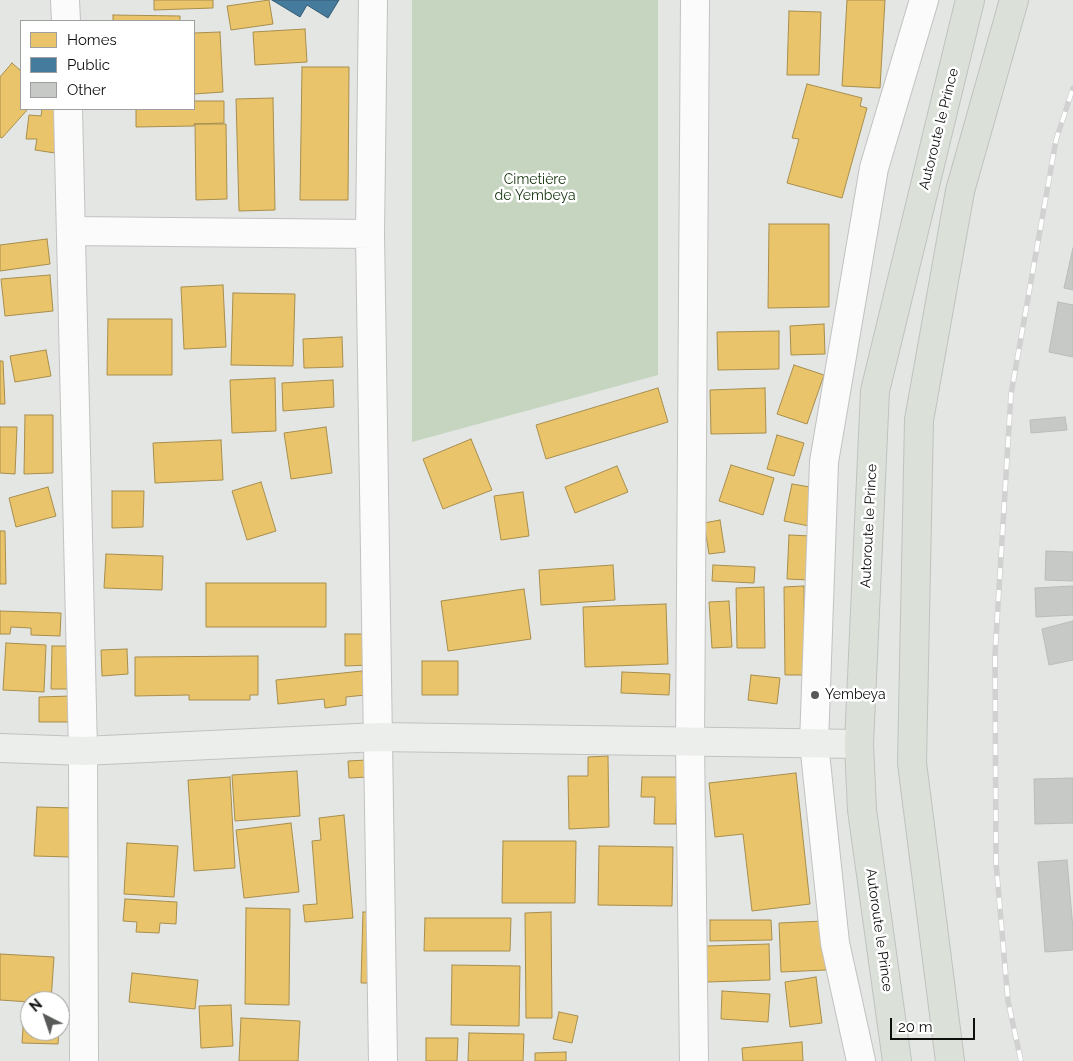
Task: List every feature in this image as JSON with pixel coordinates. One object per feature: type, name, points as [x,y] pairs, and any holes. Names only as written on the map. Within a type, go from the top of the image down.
[{"type":"main road","name":"Autoroute le Prince","points":[[897,1061],[862,810],[859,744],[874,391],[970,0]]},
{"type":"main road","points":[[950,1061],[912,763],[919,420],[960,191],[1014,0]]},
{"type":"street","points":[[65,0],[66,20]]},
{"type":"street","points":[[373,0],[370,234],[383,1061]]},
{"type":"street","points":[[694,1061],[690,742],[695,0]]},
{"type":"street","points":[[861,1061],[835,943],[814,743],[824,462],[874,168],[924,0]]},
{"type":"street","points":[[68,110],[83,751],[84,1061]]},
{"type":"street","points":[[71,231],[370,234]]},
{"type":"street","points":[[0,748],[83,751],[379,737],[859,744]]},
{"type":"green space","name":"Cimetière de Yembeya","points":[[412,0],[658,0],[658,375],[412,442]]},
{"type":"building: Homes","points":[[154,0],[213,0],[213,8],[154,10]]},
{"type":"building: Homes","points":[[269,0],[273,24],[231,30],[227,6]]},
{"type":"building: Homes","points":[[847,0],[885,0],[880,88],[842,86]]},
{"type":"building: Homes","points":[[789,11],[821,12],[819,75],[787,75]]},
{"type":"building: Homes","points":[[113,15],[180,16],[180,20],[113,20]]},
{"type":"building: Homes","points":[[305,29],[307,62],[255,65],[253,32]]},
{"type":"building: Homes","points":[[220,32],[223,92],[195,94],[195,33]]},
{"type":"building: Homes","points":[[12,63],[20,70],[20,110],[27,110],[2,138],[0,137],[0,77]]},
{"type":"building: Homes","points":[[302,67],[349,67],[348,200],[300,200]]},
{"type":"building: Homes","points":[[807,84],[862,98],[860,106],[867,108],[842,198],[787,183],[799,139],[792,138]]},
{"type":"building: Homes","points":[[273,98],[275,210],[239,211],[236,99]]},
{"type":"building: Homes","points":[[195,101],[224,101],[224,123],[194,124],[194,126],[136,127],[136,110],[195,110]]},
{"type":"building: Homes","points":[[42,110],[60,110],[55,153],[35,150],[37,139],[26,139],[29,115],[41,116]]},
{"type":"building: Homes","points":[[195,124],[226,124],[227,199],[196,200]]},
{"type":"building: Homes","points":[[769,224],[829,224],[829,307],[768,308]]},
{"type":"building: Homes","points":[[47,239],[50,264],[0,271],[0,245]]},
{"type":"building: Homes","points":[[50,275],[53,311],[5,316],[1,279]]},
{"type":"building: Homes","points":[[223,285],[226,347],[184,349],[181,287]]},
{"type":"building: Homes","points":[[233,293],[295,294],[293,366],[231,365]]},
{"type":"building: Homes","points":[[108,319],[172,319],[172,375],[107,375]]},
{"type":"building: Homes","points":[[824,324],[825,354],[791,355],[790,326]]},
{"type":"building: Homes","points":[[779,331],[779,369],[718,370],[717,332]]},
{"type":"building: Homes","points":[[342,337],[343,367],[304,368],[303,339]]},
{"type":"building: Homes","points":[[46,350],[51,376],[15,382],[10,356]]},
{"type":"building: Homes","points":[[0,361],[3,361],[5,404],[0,404]]},
{"type":"building: Homes","points":[[794,365],[824,375],[807,424],[777,414]]},
{"type":"building: Homes","points":[[275,378],[276,431],[232,433],[230,380]]},
{"type":"building: Homes","points":[[333,380],[334,407],[283,411],[282,383]]},
{"type":"building: Homes","points":[[658,388],[668,422],[546,459],[536,425]]},
{"type":"building: Homes","points":[[765,388],[766,433],[711,434],[710,390]]},
{"type":"building: Homes","points":[[25,415],[53,415],[53,473],[24,474]]},
{"type":"building: Homes","points":[[0,427],[17,427],[15,474],[0,473]]},
{"type":"building: Homes","points":[[326,427],[332,473],[291,479],[284,433]]},
{"type":"building: Homes","points":[[777,435],[804,443],[794,476],[767,469]]},
{"type":"building: Homes","points":[[471,439],[492,490],[443,509],[423,459]]},
{"type":"building: Homes","points":[[221,440],[223,480],[155,483],[153,443]]},
{"type":"building: Homes","points":[[731,465],[774,478],[763,515],[719,501]]},
{"type":"building: Homes","points":[[617,466],[628,492],[575,513],[565,487]]},
{"type":"building: Homes","points":[[261,482],[276,531],[247,540],[232,491]]},
{"type":"building: Homes","points":[[792,484],[816,488],[809,526],[784,521]]},
{"type":"building: Homes","points":[[48,487],[56,516],[16,527],[9,498]]},
{"type":"building: Homes","points":[[112,491],[144,491],[143,527],[112,528]]},
{"type":"building: Homes","points":[[523,492],[529,536],[501,540],[494,496]]},
{"type":"building: Homes","points":[[720,520],[725,552],[709,554],[704,523]]},
{"type":"building: Homes","points":[[0,531],[5,531],[6,584],[0,584]]},
{"type":"building: Homes","points":[[789,535],[811,536],[809,580],[787,579]]},
{"type":"building: Homes","points":[[106,554],[163,556],[162,590],[104,588]]},
{"type":"building: Homes","points":[[613,565],[615,600],[541,605],[539,570]]},
{"type":"building: Homes","points":[[713,565],[755,567],[754,583],[712,581]]},
{"type":"building: Homes","points":[[206,583],[326,583],[326,627],[206,627]]},
{"type":"building: Homes","points":[[804,586],[805,675],[785,675],[784,587]]},
{"type":"building: Homes","points":[[764,587],[765,648],[737,648],[736,588]]},
{"type":"building: Homes","points":[[524,589],[531,639],[448,651],[441,601]]},
{"type":"building: Homes","points":[[729,601],[732,647],[712,648],[709,602]]},
{"type":"building: Homes","points":[[666,604],[668,664],[585,667],[583,607]]},
{"type":"building: Homes","points":[[0,611],[61,613],[60,636],[31,635],[31,628],[11,627],[10,634],[0,634]]},
{"type":"building: Homes","points":[[345,634],[371,634],[370,665],[345,666]]},
{"type":"building: Homes","points":[[6,643],[46,645],[44,692],[3,690]]},
{"type":"building: Homes","points":[[52,646],[68,646],[68,689],[51,689]]},
{"type":"building: Homes","points":[[127,649],[128,674],[102,676],[101,650]]},
{"type":"building: Homes","points":[[258,656],[258,695],[250,695],[250,700],[189,700],[189,695],[135,696],[135,657]]},
{"type":"building: Homes","points":[[422,661],[458,661],[458,695],[422,695]]},
{"type":"building: Homes","points":[[362,671],[365,695],[346,697],[346,705],[325,708],[324,699],[278,704],[276,680]]},
{"type":"building: Homes","points":[[622,672],[670,674],[669,695],[621,693]]},
{"type":"building: Homes","points":[[751,675],[780,678],[777,704],[748,700]]},
{"type":"building: Homes","points":[[72,696],[72,722],[39,722],[39,697]]},
{"type":"building: Homes","points":[[608,756],[609,827],[569,829],[568,776],[588,776],[588,757]]},
{"type":"building: Homes","points":[[367,760],[368,777],[349,778],[348,761]]},
{"type":"building: Homes","points":[[297,771],[300,816],[235,821],[232,775]]},
{"type":"building: Homes","points":[[796,773],[810,904],[752,911],[743,834],[715,837],[709,783]]},
{"type":"building: Homes","points":[[230,777],[235,868],[194,871],[188,780]]},
{"type":"building: Homes","points":[[642,777],[677,777],[676,824],[654,824],[655,797],[641,797]]},
{"type":"building: Homes","points":[[37,807],[74,808],[71,857],[34,856]]},
{"type":"building: Homes","points":[[344,815],[353,918],[305,922],[303,905],[317,904],[312,841],[321,840],[319,818]]},
{"type":"building: Homes","points":[[291,823],[299,892],[244,898],[236,830]]},
{"type":"building: Homes","points":[[503,841],[576,841],[575,903],[502,903]]},
{"type":"building: Homes","points":[[127,843],[178,846],[174,897],[124,894]]},
{"type":"building: Homes","points":[[599,846],[673,847],[672,906],[598,905]]},
{"type":"building: Homes","points":[[125,899],[177,902],[176,924],[160,923],[159,933],[136,932],[137,922],[123,921]]},
{"type":"building: Homes","points":[[246,908],[290,909],[289,1005],[245,1004]]},
{"type":"building: Homes","points":[[363,912],[380,912],[379,983],[361,983]]},
{"type":"building: Homes","points":[[551,912],[552,1018],[526,1018],[525,913]]},
{"type":"building: Homes","points":[[425,918],[511,918],[510,951],[424,951]]},
{"type":"building: Homes","points":[[710,920],[771,920],[772,940],[710,941]]},
{"type":"building: Homes","points":[[824,921],[826,970],[781,972],[779,923]]},
{"type":"building: Homes","points":[[769,944],[770,980],[707,982],[706,946]]},
{"type":"building: Homes","points":[[0,954],[54,957],[52,991],[20,991],[20,1001],[0,1000]]},
{"type":"building: Homes","points":[[452,965],[520,966],[519,1026],[451,1025]]},
{"type":"building: Homes","points":[[132,973],[198,980],[195,1009],[129,1002]]},
{"type":"building: Homes","points":[[816,977],[822,1023],[790,1027],[785,982]]},
{"type":"building: Homes","points":[[722,991],[770,994],[768,1022],[721,1019]]},
{"type":"building: Homes","points":[[231,1005],[233,1046],[201,1048],[199,1006]]},
{"type":"building: Homes","points":[[559,1012],[578,1016],[572,1043],[553,1039]]},
{"type":"building: Homes","points":[[241,1018],[300,1021],[298,1061],[239,1061]]},
{"type":"building: Homes","points":[[469,1033],[524,1034],[523,1061],[468,1061]]},
{"type":"building: Homes","points":[[426,1038],[458,1038],[457,1061],[426,1061]]},
{"type":"building: Homes","points":[[22,1041],[58,1041],[58,1044],[22,1043]]},
{"type":"building: Homes","points":[[802,1042],[803,1061],[743,1061],[742,1048]]},
{"type":"building: Homes","points":[[566,1052],[566,1061],[535,1061],[535,1053]]},
{"type":"building: Public","points":[[272,0],[339,0],[328,18],[307,5],[300,17]]},
{"type":"building: Other","points":[[1073,248],[1073,290],[1064,288]]},
{"type":"building: Other","points":[[1058,302],[1073,305],[1073,357],[1049,352]]},
{"type":"building: Other","points":[[1065,417],[1067,430],[1031,433],[1030,420]]},
{"type":"building: Other","points":[[1046,551],[1073,552],[1073,581],[1045,580]]},
{"type":"building: Other","points":[[1073,586],[1073,615],[1036,617],[1035,588]]},
{"type":"building: Other","points":[[1073,621],[1073,660],[1049,665],[1042,629]]},
{"type":"building: Other","points":[[1073,778],[1073,823],[1035,824],[1034,779]]},
{"type":"building: Other","points":[[1067,860],[1073,950],[1045,952],[1038,862]]},
{"type":"railway","points":[[1021,1061],[1008,1001],[996,863],[995,654],[1011,394],[1056,140],[1073,88]]},
{"type":"place","name":"Yembeya","points":[[815,695]]}]
